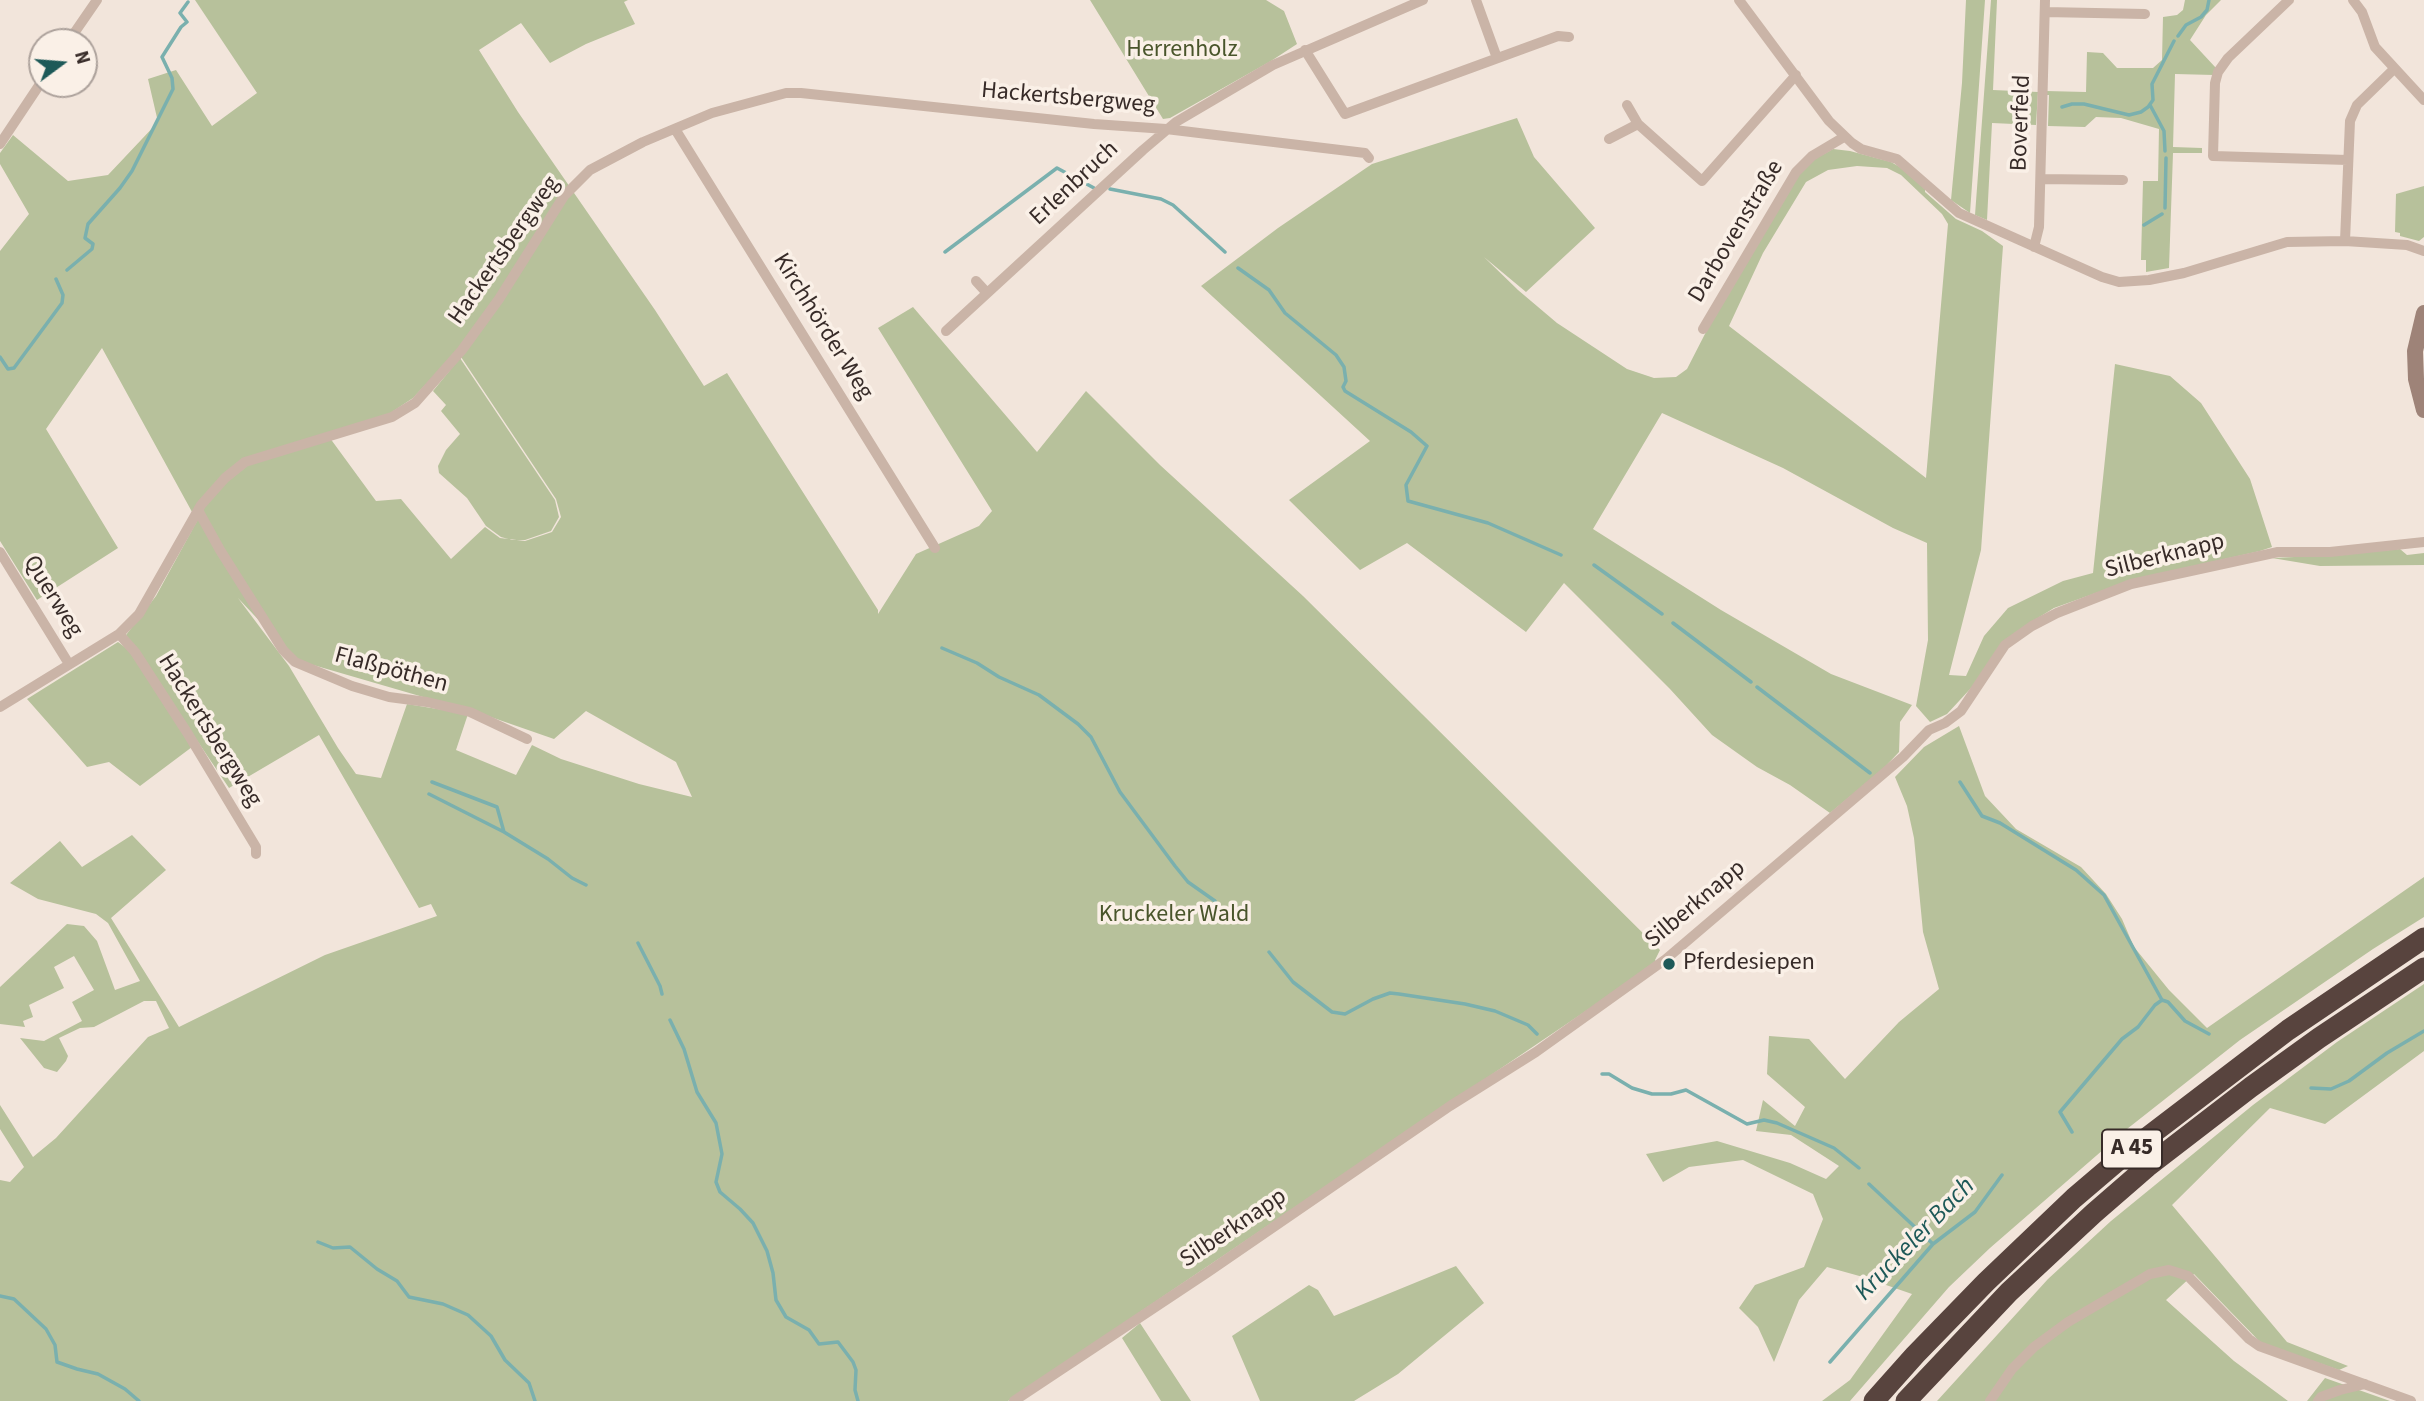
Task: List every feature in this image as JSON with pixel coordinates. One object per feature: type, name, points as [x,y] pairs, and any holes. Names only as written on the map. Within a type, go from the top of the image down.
[{"type":"highway","name":"A 45","points":[[1874,1401],[1986,1282],[2065,1206],[2128,1152],[2259,1051],[2424,938]]},
{"type":"highway","name":"A 45","points":[[1906,1401],[2009,1292],[2147,1167],[2251,1087],[2424,968]]},
{"type":"street","points":[[78,28],[97,0]]},
{"type":"street","name":"Erlenbruch","points":[[946,331],[1166,129],[1273,65],[1423,0]]},
{"type":"street","points":[[1476,0],[1497,58]]},
{"type":"street","points":[[1739,0],[1844,137],[1861,149],[1897,159],[1959,214],[2102,277],[2119,282],[2149,280],[2184,273],[2287,242],[2345,241],[2407,245],[2424,251]]},
{"type":"street","points":[[2131,14],[2134,0]]},
{"type":"street","points":[[2289,0],[2228,58],[2218,72],[2215,83],[2213,156],[2348,160]]},
{"type":"street","points":[[2353,0],[2362,12],[2375,47],[2424,100]]},
{"type":"street","points":[[2045,6],[2145,14]]},
{"type":"street","name":"Boverfeld","points":[[2034,247],[2039,227],[2045,6]]},
{"type":"street","points":[[1305,50],[1345,114],[1558,36],[1569,37]]},
{"type":"street","points":[[2345,241],[2350,121],[2357,105],[2394,69]]},
{"type":"street","points":[[1627,105],[1639,124],[1702,181],[1796,75]]},
{"type":"street","name":"Hackertsbergweg","points":[[0,707],[119,634],[139,614],[209,493],[245,463],[392,417],[415,403],[462,350],[499,299],[564,196],[590,170],[624,151],[712,113],[786,93],[801,93],[1166,129],[1367,155]]},
{"type":"street","points":[[0,144],[31,98]]},
{"type":"street","points":[[1609,139],[1639,124]]},
{"type":"street","name":"Kirchhörder Weg","points":[[675,129],[935,548]]},
{"type":"street","name":"Darbovenstraße","points":[[1703,329],[1796,172],[1812,156],[1844,137]]},
{"type":"street","points":[[2041,180],[2123,180]]},
{"type":"street","points":[[976,281],[987,293]]},
{"type":"street","points":[[2424,313],[2415,351],[2416,379],[2424,410]]},
{"type":"street","name":"Flaßpöthen","points":[[199,512],[219,550],[283,650],[295,662],[344,683],[389,697],[470,712],[527,739]]},
{"type":"street","name":"Silberknapp","points":[[1014,1401],[1450,1106],[1536,1052],[1666,959],[1903,757],[1929,730],[1956,715],[1980,685],[2005,645],[2032,626],[2057,612],[2131,584],[2264,554],[2330,552],[2424,542]]},
{"type":"street","name":"Querweg","points":[[0,552],[69,664]]},
{"type":"street","name":"Hackertsbergweg","points":[[119,634],[135,652],[188,734],[256,847],[256,854]]},
{"type":"street","points":[[1990,1401],[2012,1370],[2034,1347],[2068,1322],[2156,1272],[2169,1270],[2189,1276],[2249,1339],[2259,1346],[2411,1401]]},
{"type":"street","points":[[2318,1401],[2321,1397],[2340,1390],[2365,1384]]},
{"type":"green space","name":"Kruckeler Wald","points":[[195,0],[628,0],[624,2],[635,24],[586,44],[550,63],[521,23],[479,50],[704,386],[727,373],[878,610],[878,614],[916,554],[979,526],[992,511],[878,328],[913,307],[1037,452],[1086,391],[1160,465],[1303,596],[1660,950],[1655,960],[1657,963],[1008,1401],[0,1401],[0,1180],[10,1182],[24,1167],[0,1129],[0,1105],[33,1157],[56,1138],[148,1037],[169,1028],[156,1001],[144,1001],[94,1027],[80,1028],[59,1038],[68,1056],[66,1061],[57,1072],[44,1068],[20,1038],[44,1041],[82,1021],[72,1002],[94,990],[74,956],[54,967],[64,988],[29,1005],[33,1017],[23,1021],[25,1027],[0,1024],[0,987],[67,924],[84,926],[97,941],[115,990],[140,981],[108,923],[96,914],[38,899],[10,883],[60,841],[82,867],[132,835],[166,870],[111,918],[179,1027],[325,955],[437,916],[431,904],[419,908],[319,735],[229,788],[126,635],[156,596],[197,521],[102,348],[46,429],[118,548],[37,600],[0,541],[0,251],[29,214],[0,164],[0,153],[13,135],[68,181],[108,175],[158,122],[148,79],[176,70],[212,126],[257,93]],"holes":[[[457,351],[556,499],[561,517],[552,532],[525,541],[500,538],[485,527],[451,559],[401,499],[376,501],[327,434],[389,414],[413,398]],[[238,598],[296,660],[485,715],[554,739],[586,711],[676,762],[692,797],[639,784],[561,759],[532,745],[516,775],[456,750],[468,714],[407,704],[381,778],[356,774],[289,666]]]},
{"type":"green space","name":"Herrenholz","points":[[1090,0],[1266,0],[1284,11],[1297,44],[1170,118],[1163,119]]},
{"type":"green space","points":[[1966,0],[1985,0],[1970,213],[1951,200],[1962,83]]},
{"type":"green space","points":[[1991,0],[1997,0],[1993,90],[2038,92],[2036,125],[1992,123],[1987,220],[1975,215]]},
{"type":"green space","points":[[2185,0],[2221,0],[2206,15],[2190,40],[2216,68],[2214,75],[2175,74],[2173,147],[2202,148],[2202,153],[2173,153],[2169,268],[2146,272],[2146,260],[2141,260],[2143,181],[2158,181],[2159,129],[2121,118],[2096,117],[2085,127],[2048,126],[2049,95],[2046,95],[2046,91],[2086,92],[2087,52],[2103,53],[2117,68],[2153,68],[2162,60],[2163,17],[2177,15],[2183,10]]},
{"type":"green space","points":[[1517,118],[1534,157],[1595,228],[1526,292],[1484,257],[1557,323],[1627,369],[1654,378],[1676,377],[1687,369],[1797,176],[1813,160],[1833,149],[1891,162],[1905,170],[1956,219],[1982,231],[2003,246],[1981,550],[1949,675],[1966,676],[1984,636],[2008,608],[2063,581],[2093,573],[2115,364],[2170,376],[2201,403],[2250,479],[2272,547],[2132,580],[2054,608],[2033,621],[1947,714],[1930,722],[1916,706],[1928,640],[1927,543],[1893,528],[1783,468],[1662,413],[1593,529],[1721,610],[1831,674],[1912,705],[1900,722],[1899,752],[1882,770],[1830,813],[1712,735],[1564,583],[1526,632],[1407,543],[1360,570],[1289,500],[1370,441],[1201,286],[1278,228],[1372,164]],"holes":[[[1857,166],[1887,168],[1901,175],[1942,214],[1948,224],[1926,478],[1729,326],[1763,253],[1806,182],[1828,170]]]},
{"type":"green space","points":[[2424,186],[2424,237],[2419,241],[2400,236],[2400,233],[2395,232],[2396,194]]},
{"type":"green space","points":[[460,358],[555,500],[559,517],[551,531],[525,540],[501,537],[486,526],[467,498],[439,473],[438,466],[446,450],[460,434],[441,411],[446,405],[433,391]]},
{"type":"green space","points":[[2400,549],[2407,555],[2424,553],[2424,565],[2320,566],[2272,558],[2338,555]]},
{"type":"green space","points":[[118,642],[134,654],[192,747],[140,786],[109,762],[87,767],[27,699]]},
{"type":"green space","points":[[1959,726],[1985,796],[2016,829],[2081,867],[2106,894],[2122,919],[2134,947],[2169,990],[2207,1028],[2424,877],[2424,917],[2240,1040],[2127,1129],[1949,1287],[1850,1401],[1822,1401],[1850,1380],[1912,1294],[1827,1267],[1799,1300],[1774,1362],[1758,1327],[1739,1308],[1755,1285],[1804,1267],[1823,1219],[1813,1194],[1743,1160],[1689,1167],[1663,1182],[1646,1154],[1717,1141],[1790,1163],[1826,1179],[1839,1166],[1791,1135],[1756,1131],[1763,1100],[1795,1126],[1805,1107],[1767,1074],[1769,1036],[1809,1039],[1845,1079],[1899,1022],[1939,989],[1923,932],[1914,838],[1907,806],[1895,777],[1924,747]]},
{"type":"green space","points":[[2424,984],[2424,1051],[2325,1124],[2270,1108],[2172,1205],[2287,1342],[2348,1366],[2339,1370],[2261,1343],[2194,1274],[2166,1300],[2234,1361],[2288,1401],[1937,1401],[2048,1279],[2111,1221],[2253,1105],[2337,1042]]},
{"type":"green space","points":[[1456,1266],[1484,1303],[1398,1374],[1354,1401],[1260,1401],[1232,1336],[1309,1285],[1318,1290],[1334,1316]]},
{"type":"green space","points":[[1140,1323],[1191,1401],[1161,1401],[1122,1338]]},
{"type":"green space","points":[[2325,1378],[2390,1401],[2307,1401]]},
{"type":"waterway","points":[[2178,36],[2186,25],[2201,17],[2207,10],[2209,0]]},
{"type":"waterway","points":[[67,270],[92,249],[93,244],[85,238],[88,224],[132,171],[173,89],[172,78],[162,57],[187,22],[180,13],[188,2]]},
{"type":"waterway","points":[[2062,107],[2084,104],[2129,115],[2141,112],[2153,100],[2152,84],[2174,41]]},
{"type":"waterway","points":[[2150,105],[2164,131],[2165,151]]},
{"type":"waterway","points":[[2165,208],[2166,158]]},
{"type":"waterway","points":[[945,252],[1057,168],[1094,188]]},
{"type":"waterway","points":[[1110,189],[1161,199],[1173,205],[1225,252]]},
{"type":"waterway","points":[[2144,225],[2162,214]]},
{"type":"waterway","points":[[1238,268],[1269,290],[1285,313],[1336,355],[1344,367],[1345,391],[1411,432],[1427,446],[1406,485],[1408,501],[1488,523],[1561,555]]},
{"type":"waterway","points":[[0,357],[8,369],[14,368],[62,303],[63,295],[56,279]]},
{"type":"waterway","points":[[1594,565],[1662,614]]},
{"type":"waterway","points":[[1673,623],[1751,682]]},
{"type":"waterway","points":[[942,648],[1039,695],[1078,724],[1091,737],[1120,792],[1175,866],[1188,882],[1215,901]]},
{"type":"waterway","points":[[1757,687],[1870,773]]},
{"type":"waterway","points":[[432,782],[497,807],[504,832]]},
{"type":"waterway","points":[[1960,782],[1982,816],[2000,823],[2076,870],[2104,895],[2162,1000]]},
{"type":"waterway","points":[[429,794],[504,832],[586,885]]},
{"type":"waterway","points":[[638,943],[662,994]]},
{"type":"waterway","points":[[1269,952],[1293,982],[1332,1012],[1345,1014],[1390,993],[1495,1011],[1528,1025],[1537,1034]]},
{"type":"waterway","name":"Kruckeler Bach","points":[[2072,1132],[2060,1112],[2122,1039],[2138,1027],[2155,1005],[2162,1000],[2168,1002],[2185,1021],[2209,1034]]},
{"type":"waterway","points":[[670,1020],[684,1049],[697,1092],[716,1123],[722,1154],[716,1182],[720,1192],[753,1223],[767,1251],[776,1300],[786,1317],[809,1330],[819,1344],[838,1342],[853,1362],[858,1401]]},
{"type":"waterway","name":"Kruckeler Bach","points":[[2311,1088],[2331,1089],[2349,1081],[2387,1053],[2424,1031]]},
{"type":"waterway","points":[[1602,1074],[1609,1074],[1632,1088],[1652,1094],[1671,1094],[1686,1090],[1747,1124],[1764,1120],[1777,1123],[1834,1148],[1859,1168]]},
{"type":"waterway","name":"Kruckeler Bach","points":[[1830,1362],[1933,1244],[1975,1212],[2002,1175]]},
{"type":"waterway","points":[[1869,1184],[1933,1244]]},
{"type":"waterway","points":[[318,1242],[333,1248],[350,1247],[397,1281],[409,1297],[443,1304],[468,1315],[491,1336],[505,1360],[529,1383],[535,1401]]},
{"type":"waterway","name":"Kruckeler Bach","points":[[0,1296],[14,1299],[46,1329],[55,1345],[57,1362],[98,1374],[125,1389],[139,1401]]},
{"type":"place","name":"Pferdesiepen","points":[[1669,964]]}]
